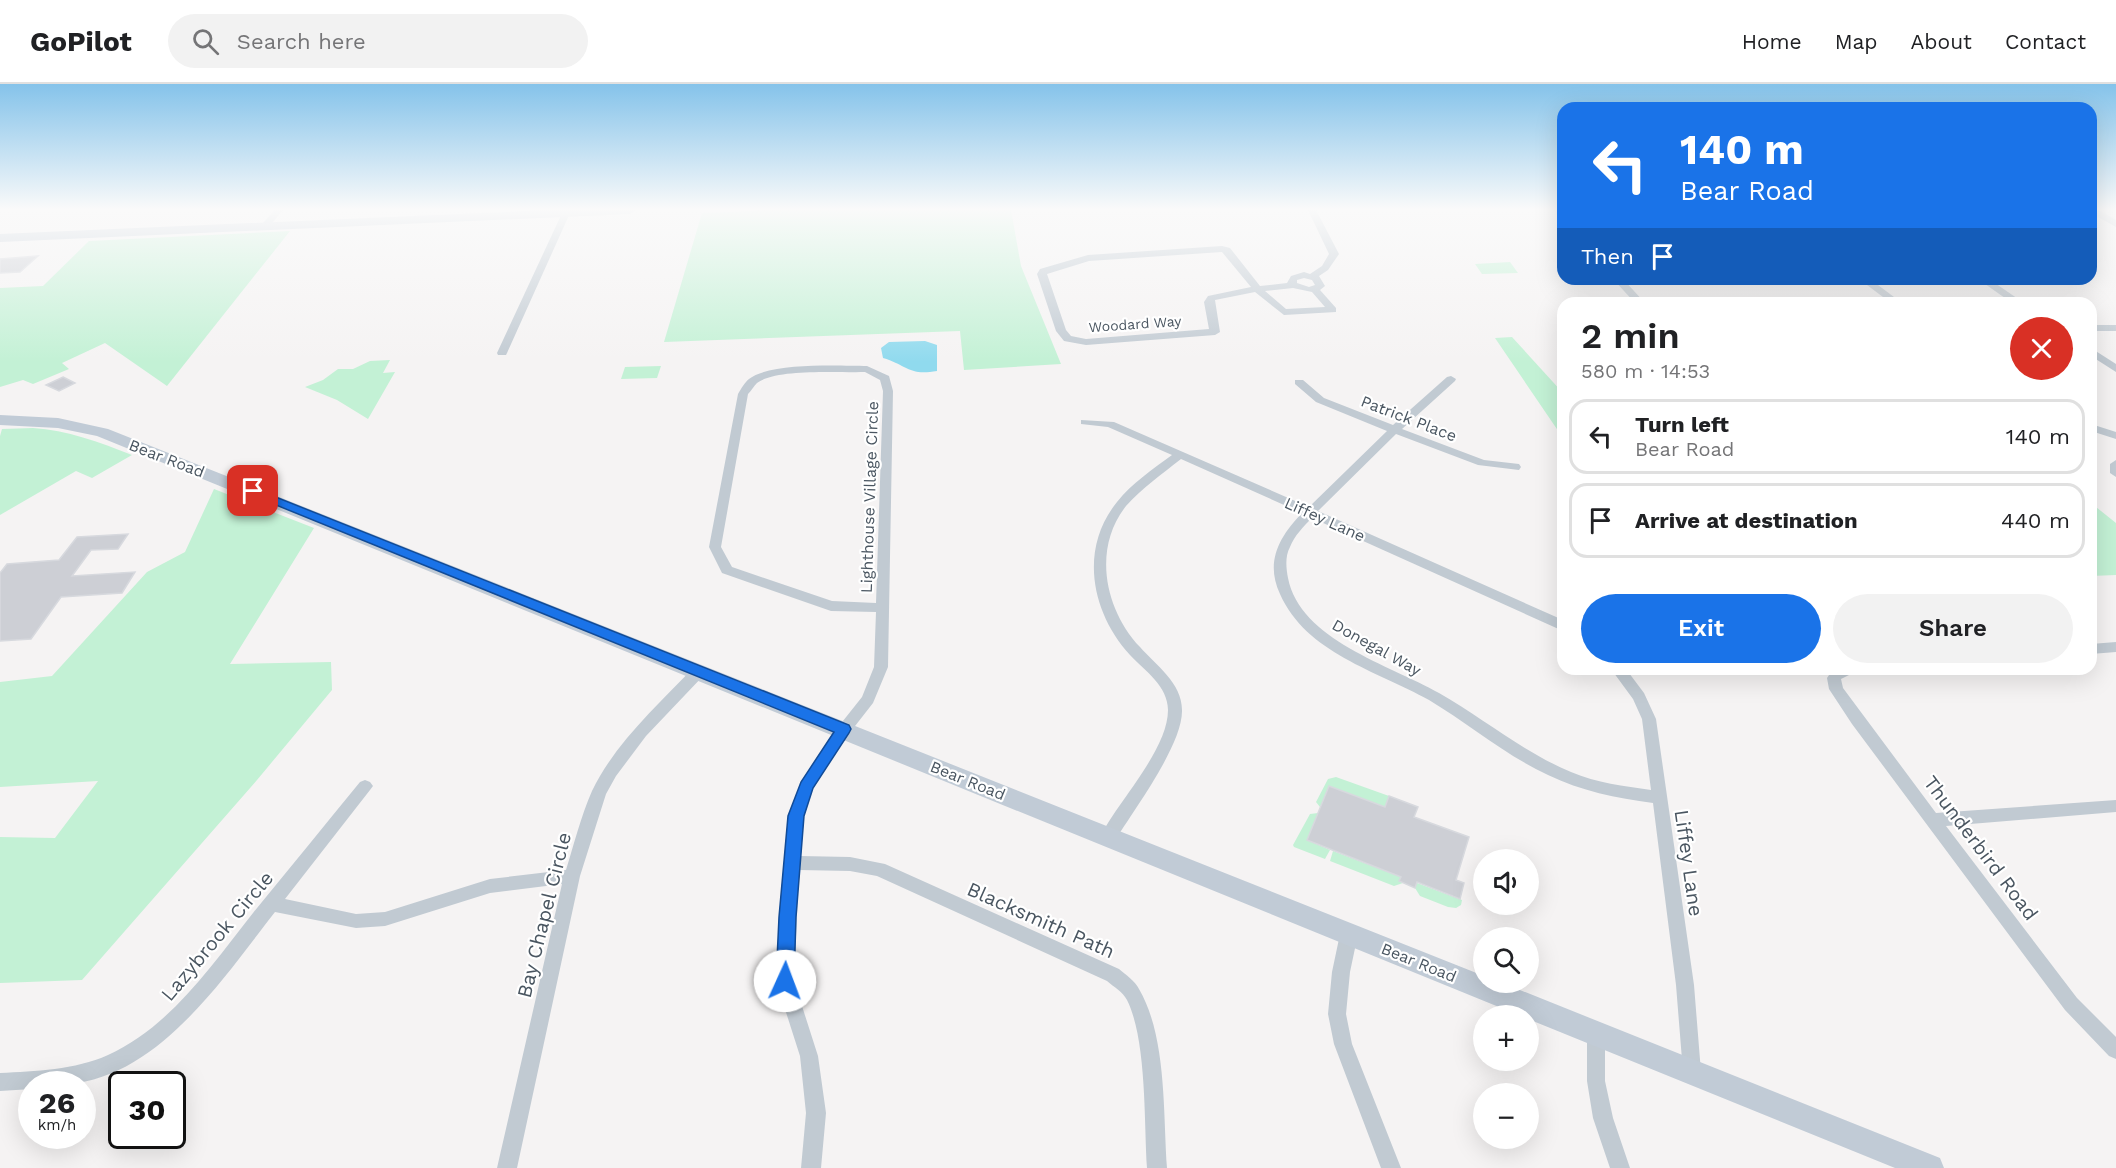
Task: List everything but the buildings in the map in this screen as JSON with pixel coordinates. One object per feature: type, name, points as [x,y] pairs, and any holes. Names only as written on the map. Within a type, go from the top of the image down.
[{"type":"street","points":[[502,353],[544,261]]},
{"type":"street","name":"Woodard Way","points":[[1079,261],[1043,271],[1042,274],[1061,332],[1068,339],[1086,342],[1215,332],[1209,302],[1211,298],[1258,290],[1293,285],[1305,290],[1314,289],[1333,309],[1284,312],[1258,290],[1235,261]]},
{"type":"street","name":"Woodard Way","points":[[1293,285],[1291,281],[1294,278],[1312,277],[1329,261]]},
{"type":"street","points":[[1312,277],[1320,283],[1314,289]]},
{"type":"street","points":[[1624,285],[1634,297]]},
{"type":"street","points":[[1872,285],[1889,297]]},
{"type":"street","points":[[1992,285],[2010,297]]},
{"type":"street","points":[[2097,328],[2116,327]]},
{"type":"street","points":[[2097,355],[2116,369]]},
{"type":"street","name":"Lighthouse Village Circle","points":[[811,1168],[816,1113],[809,1056],[785,981],[796,816],[806,787],[843,729],[868,699],[881,667],[888,392],[885,378],[867,369],[795,370],[767,375],[753,381],[743,394],[715,548],[727,570],[831,606],[882,608]]},
{"type":"street","name":"Donegal Way","points":[[1451,379],[1393,429],[1286,541],[1281,551],[1280,568],[1283,589],[1292,605],[1322,637],[1464,715],[1516,751],[1543,766],[1594,786],[1616,792],[1659,798]]},
{"type":"street","name":"Patrick Place","points":[[1299,382],[1320,400],[1393,429],[1482,463],[1515,467]]},
{"type":"street","name":"Bear Road","points":[[0,420],[58,423],[102,432],[1930,1168]]},
{"type":"street","name":"Liffey Lane","points":[[1085,422],[1110,424],[1557,623]]},
{"type":"street","points":[[2097,429],[2116,436]]},
{"type":"street","points":[[1108,837],[1162,748],[1173,726],[1175,709],[1171,692],[1162,678],[1119,632],[1107,610],[1100,587],[1102,541],[1120,506],[1144,482],[1180,454]]},
{"type":"street","points":[[2116,464],[2116,473]]},
{"type":"street","points":[[2097,649],[2116,647]]},
{"type":"street","name":"Bay Chapel Circle","points":[[507,1168],[572,876],[599,793],[611,772],[641,732],[699,671]]},
{"type":"street","name":"Liffey Lane","points":[[1622,675],[1639,697],[1649,719],[1685,985],[1692,1072]]},
{"type":"street","name":"Thunderbird Road","points":[[1836,675],[1834,678],[1836,689],[1857,720],[2072,1004],[2116,1050]]},
{"type":"street","name":"Lazybrook Circle","points":[[0,1082],[44,1080],[82,1074],[113,1062],[149,1041],[187,1009],[365,786]]},
{"type":"street","points":[[1934,820],[2116,806]]},
{"type":"street","name":"Blacksmith Path","points":[[792,863],[850,864],[879,869],[1113,975],[1132,992],[1142,1014],[1157,1168]]},
{"type":"street","points":[[272,904],[356,921],[385,919],[490,886],[572,876]]},
{"type":"street","points":[[1349,934],[1341,972],[1337,1014],[1343,1044],[1391,1168]]},
{"type":"street","points":[[1596,1033],[1596,1081],[1603,1118],[1620,1168]]},
{"type":"green space","points":[[69,261],[267,261],[167,386],[105,343],[62,363],[69,369],[33,384],[23,380],[0,387],[0,288],[43,286]]},
{"type":"green space","points":[[688,261],[1020,261],[1061,364],[964,370],[960,331],[664,342]]},
{"type":"green space","points":[[1510,262],[1518,273],[1482,274],[1475,264]]},
{"type":"green space","points":[[1512,337],[1557,386],[1557,429],[1495,338]]},
{"type":"green space","points":[[390,360],[383,373],[395,372],[368,419],[337,400],[305,387],[323,380],[338,369],[353,369],[370,361]]},
{"type":"green space","points":[[661,366],[657,378],[621,379],[625,367]]},
{"type":"green space","points":[[33,428],[71,434],[132,455],[92,478],[76,471],[0,515],[0,436],[2,429]]},
{"type":"green space","points":[[214,489],[314,528],[230,664],[331,662],[332,690],[257,780],[82,980],[0,983],[0,837],[55,838],[98,781],[0,787],[0,682],[52,676],[147,572],[185,552]]},
{"type":"green space","points":[[2097,508],[2116,523],[2116,575],[2097,576]]},
{"type":"green space","points":[[1336,777],[1389,796],[1385,807],[1329,786],[1320,807],[1316,802],[1328,779]]},
{"type":"green space","points":[[1318,813],[1307,840],[1330,850],[1325,859],[1293,845],[1310,814]]},
{"type":"green space","points":[[1333,851],[1401,877],[1399,881],[1403,883],[1394,886],[1330,861]]},
{"type":"green space","points":[[1417,883],[1462,900],[1461,905],[1456,908],[1448,907],[1420,896],[1415,888]]},
{"type":"water","points":[[925,341],[937,345],[937,371],[913,371],[883,358],[881,348],[889,342]]},
{"type":"route","points":[[253,491],[843,729],[806,787],[796,816],[787,917],[785,981]]}]
